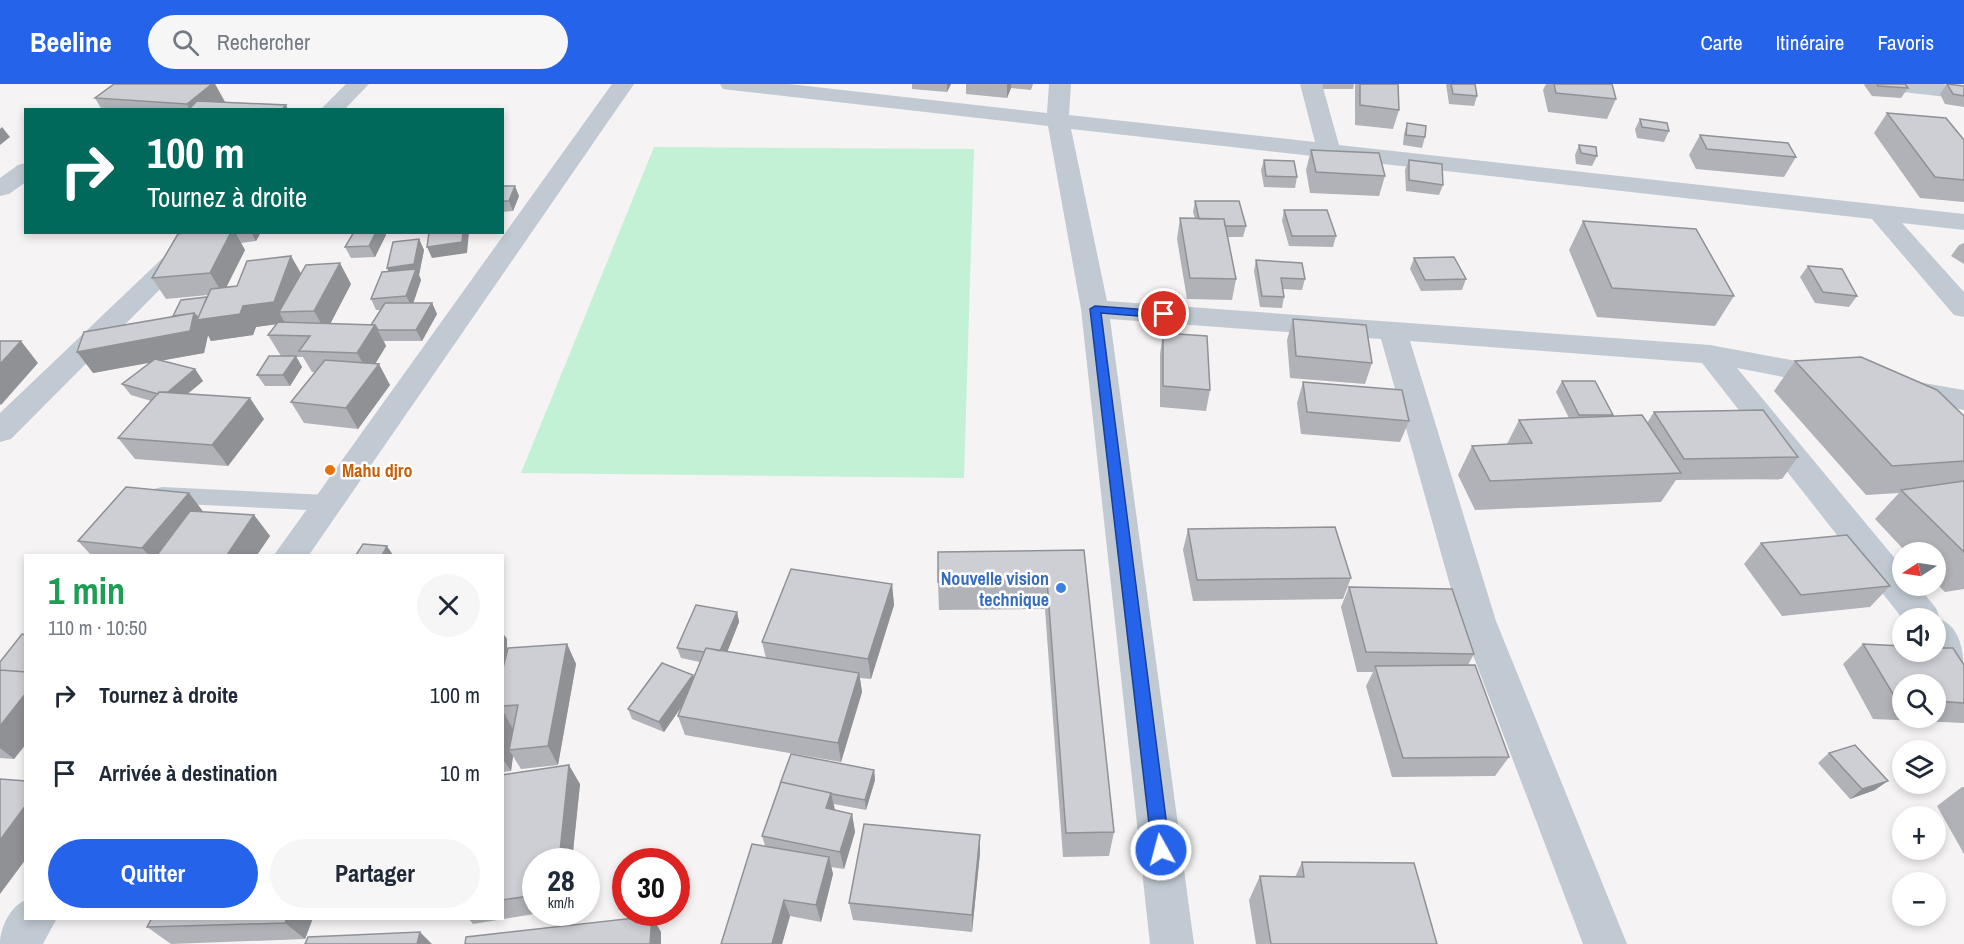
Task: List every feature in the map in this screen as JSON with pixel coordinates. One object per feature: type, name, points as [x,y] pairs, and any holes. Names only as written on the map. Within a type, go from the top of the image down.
[{"type":"street","points":[[333,108],[358,84]]},
{"type":"street","points":[[292,554],[623,84]]},
{"type":"street","points":[[731,84],[1964,222]]},
{"type":"street","points":[[1060,84],[1058,120],[1095,309],[1172,944]]},
{"type":"street","points":[[1311,84],[1329,150]]},
{"type":"street","points":[[1885,84],[1964,93]]},
{"type":"street","points":[[0,189],[24,171]]},
{"type":"street","points":[[1879,212],[1964,309]]},
{"type":"street","points":[[0,431],[203,234]]},
{"type":"street","points":[[1095,309],[1710,354],[1964,400]]},
{"type":"street","points":[[1393,331],[1478,621],[1605,944]]},
{"type":"street","points":[[1710,354],[1915,608]]},
{"type":"street","points":[[1946,646],[1964,668]]},
{"type":"street","points":[[17,944],[34,920]]},
{"type":"lane","points":[[136,493],[328,503]]},
{"type":"green space","points":[[654,147],[974,149],[964,478],[521,473]]},
{"type":"building","points":[[114,84],[212,84],[187,104],[95,98]]},
{"type":"building","points":[[1360,84],[1398,84],[1399,110],[1360,105]]},
{"type":"building","points":[[1451,84],[1475,84],[1477,96],[1453,94]]},
{"type":"building","points":[[1554,84],[1612,84],[1616,99],[1556,93]]},
{"type":"building","points":[[1877,84],[1905,84],[1908,88],[1878,86]]},
{"type":"building","points":[[1947,84],[1964,86],[1964,96],[1953,94]]},
{"type":"building","points":[[197,101],[286,105],[283,108],[190,108]]},
{"type":"building","points":[[1887,113],[1946,118],[1964,140],[1964,180],[1935,177]]},
{"type":"building","points":[[1640,119],[1667,123],[1669,131],[1642,127]]},
{"type":"building","points":[[1407,123],[1426,126],[1425,137],[1406,135]]},
{"type":"building","points":[[1700,135],[1788,143],[1796,157],[1707,149]]},
{"type":"building","points":[[1579,145],[1596,147],[1597,156],[1581,153]]},
{"type":"building","points":[[1311,150],[1379,153],[1385,176],[1316,172]]},
{"type":"building","points":[[1264,160],[1294,161],[1297,177],[1266,176]]},
{"type":"building","points":[[1409,160],[1442,164],[1443,185],[1409,180]]},
{"type":"building","points":[[504,186],[515,186],[509,201],[504,201]]},
{"type":"building","points":[[1195,201],[1239,201],[1246,226],[1225,226],[1224,219],[1199,219]]},
{"type":"building","points":[[1284,210],[1327,210],[1336,236],[1292,236]]},
{"type":"building","points":[[1180,218],[1224,219],[1236,279],[1190,278]]},
{"type":"building","points":[[1583,221],[1696,229],[1734,296],[1612,288]]},
{"type":"building","points":[[178,234],[230,234],[210,273],[152,278]]},
{"type":"building","points":[[353,234],[375,234],[369,246],[345,247]]},
{"type":"building","points":[[429,234],[463,234],[462,242],[427,247]]},
{"type":"building","points":[[419,239],[414,264],[387,268],[393,242]]},
{"type":"building","points":[[291,256],[274,302],[243,306],[240,314],[197,320],[211,289],[237,286],[247,261]]},
{"type":"building","points":[[1454,257],[1466,279],[1425,280],[1414,258]]},
{"type":"building","points":[[1256,260],[1302,263],[1305,279],[1281,278],[1284,297],[1262,296]]},
{"type":"building","points":[[340,263],[314,311],[279,312],[306,265]]},
{"type":"building","points":[[1808,266],[1842,269],[1857,296],[1823,292]]},
{"type":"building","points":[[416,269],[406,296],[371,299],[382,272]]},
{"type":"building","points":[[207,297],[198,318],[194,313],[173,316],[181,300]]},
{"type":"building","points":[[385,303],[432,303],[416,330],[378,330],[375,325],[371,325]]},
{"type":"building","points":[[194,313],[190,331],[77,352],[84,332]]},
{"type":"building","points":[[1293,319],[1366,325],[1372,363],[1296,356]]},
{"type":"building","points":[[278,322],[375,325],[357,353],[299,351],[310,336],[268,335]]},
{"type":"building","points":[[1163,333],[1207,336],[1210,390],[1163,386]]},
{"type":"building","points":[[0,341],[21,341],[0,364]]},
{"type":"building","points":[[269,356],[296,356],[283,375],[257,375]]},
{"type":"building","points":[[1861,357],[1937,390],[1964,416],[1964,461],[1892,466],[1795,361]]},
{"type":"building","points":[[155,359],[195,369],[168,392],[158,394],[122,384]]},
{"type":"building","points":[[325,360],[379,364],[346,408],[291,402]]},
{"type":"building","points":[[1562,381],[1595,381],[1613,415],[1579,415]]},
{"type":"building","points":[[1303,382],[1402,390],[1409,421],[1307,412]]},
{"type":"building","points":[[159,392],[250,398],[212,445],[118,438]]},
{"type":"building","points":[[1763,410],[1798,457],[1684,459],[1654,412]]},
{"type":"building","points":[[1642,415],[1681,473],[1490,481],[1472,446],[1532,443],[1519,420]]},
{"type":"building","points":[[1964,481],[1964,552],[1901,490]]},
{"type":"building","points":[[126,487],[189,493],[142,548],[78,541]]},
{"type":"building","points":[[190,511],[254,515],[228,554],[158,554]]},
{"type":"building","points":[[1335,527],[1351,578],[1197,580],[1188,529]]},
{"type":"building","points":[[1847,535],[1890,586],[1801,595],[1761,543]]},
{"type":"building","points":[[363,544],[387,546],[383,554],[357,554]]},
{"type":"building","points":[[1084,550],[1114,832],[1066,833],[1047,580],[938,582],[938,552]]},
{"type":"building","points":[[791,569],[892,584],[868,659],[762,642]]},
{"type":"building","points":[[1349,587],[1452,589],[1474,654],[1366,652]]},
{"type":"building","points":[[696,605],[737,612],[720,651],[706,648],[704,652],[677,648]]},
{"type":"building","points":[[22,634],[24,634],[24,672],[0,670],[0,662]]},
{"type":"building","points":[[567,644],[548,746],[509,750],[518,705],[504,706],[504,664],[508,648]]},
{"type":"building","points":[[1863,644],[1892,645],[1892,662],[1946,662],[1946,648],[1953,648],[1964,665],[1964,703],[1946,702],[1946,674],[1892,674],[1892,692]]},
{"type":"building","points":[[706,648],[859,673],[838,743],[678,716]]},
{"type":"building","points":[[662,663],[693,675],[659,722],[628,709]]},
{"type":"building","points":[[1475,665],[1509,757],[1403,758],[1375,666]]},
{"type":"building","points":[[0,670],[24,672],[24,696],[0,726]]},
{"type":"building","points":[[1855,745],[1888,781],[1862,789],[1829,753]]},
{"type":"building","points":[[791,754],[874,770],[865,800],[781,782],[780,784]]},
{"type":"building","points":[[569,765],[560,848],[522,848],[522,897],[504,900],[504,775]]},
{"type":"building","points":[[0,779],[24,781],[24,808],[0,840]]},
{"type":"building","points":[[781,782],[831,793],[826,808],[852,814],[840,852],[762,836]]},
{"type":"building","points":[[864,824],[980,835],[972,915],[849,903]]},
{"type":"building","points":[[752,844],[829,857],[816,905],[784,900],[772,944],[721,944]]},
{"type":"building","points":[[1302,862],[1414,863],[1437,944],[1271,944],[1260,876],[1304,877]]},
{"type":"building","points":[[151,920],[286,920],[285,923],[147,927]]},
{"type":"building","points":[[612,921],[612,926],[651,926],[650,944],[465,944],[466,937],[563,926],[600,926],[600,922]]},
{"type":"building","points":[[420,932],[417,944],[305,944],[308,937]]},
{"type":"place","name":"Mahu djro","points":[[330,470]]},
{"type":"place","name":"Nouvelle vision technique","points":[[1061,588]]},
{"type":"route","points":[[1161,850],[1095,309],[1164,314]]}]
